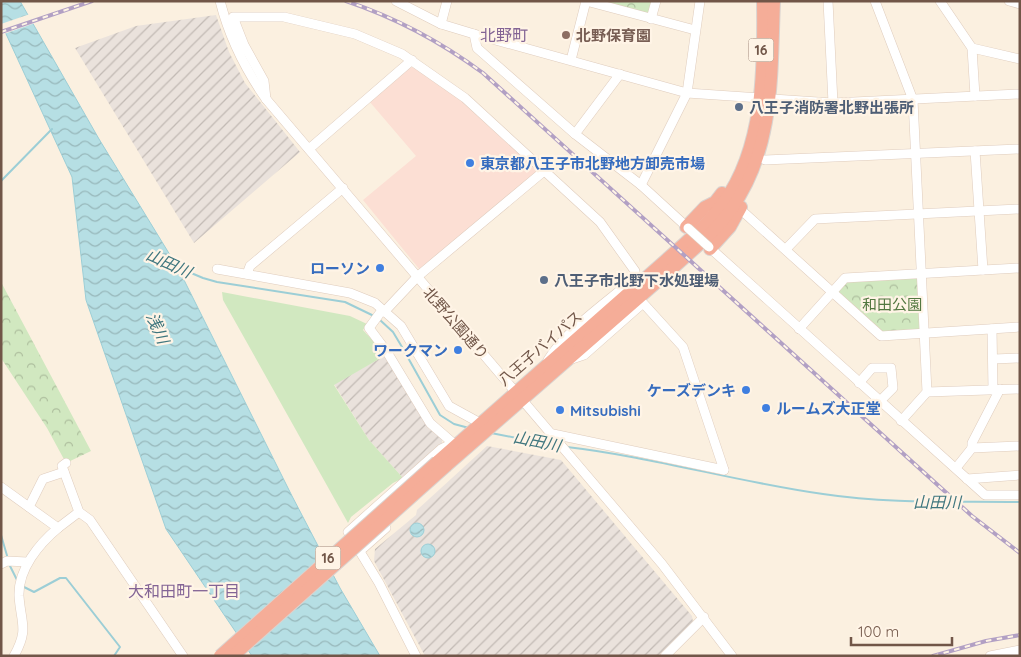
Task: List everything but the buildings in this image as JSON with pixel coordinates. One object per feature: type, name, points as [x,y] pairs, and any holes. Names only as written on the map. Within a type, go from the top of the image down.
[{"type":"highway","name":"八王子バイパス","points":[[233,656],[442,464],[458,440],[568,360],[701,242],[731,209],[758,159],[766,125],[763,1]]},
{"type":"highway","name":"八王子バイパス","points":[[220,656],[442,464],[492,428],[545,366],[666,260],[719,208],[730,193],[748,155],[764,99],[774,1]]},
{"type":"highway","points":[[687,228],[705,207],[715,202],[724,190],[742,154],[752,109],[764,99],[772,118],[765,160],[730,227],[709,248]]},
{"type":"street","name":"北野公園通り","points":[[220,1],[236,49],[251,78],[266,100],[662,564],[732,656]]},
{"type":"street","points":[[396,1],[441,24],[687,93],[833,103],[1020,94]]},
{"type":"street","points":[[441,24],[447,1]]},
{"type":"street","points":[[571,60],[586,1],[696,30]]},
{"type":"street","points":[[651,18],[656,1]]},
{"type":"street","points":[[641,185],[687,93],[700,1]]},
{"type":"street","points":[[828,1],[833,103]]},
{"type":"street","points":[[875,1],[913,100],[921,274],[926,334],[927,392],[901,421]]},
{"type":"street","points":[[940,1],[972,48],[975,96]]},
{"type":"street","points":[[1009,1],[1020,4]]},
{"type":"street","points":[[266,100],[264,81],[244,45],[233,17],[284,17],[346,32],[412,60],[465,98],[600,222],[635,271],[634,279],[555,349],[545,366]]},
{"type":"street","points":[[474,34],[477,48],[575,134],[641,185],[798,329],[985,495],[1020,495]]},
{"type":"street","points":[[972,48],[1020,59]]},
{"type":"street","points":[[309,149],[412,60]]},
{"type":"street","points":[[575,134],[620,74]]},
{"type":"street","points":[[765,160],[1020,149]]},
{"type":"street","points":[[975,151],[983,270]]},
{"type":"street","points":[[416,656],[348,532],[442,450],[458,440],[430,424],[387,352],[370,332],[369,328],[417,277],[544,171]]},
{"type":"street","points":[[247,274],[250,266],[343,188]]},
{"type":"street","points":[[786,249],[815,219],[1020,208]]},
{"type":"street","points":[[740,209],[881,336],[1020,327]]},
{"type":"street","points":[[798,329],[845,278],[1020,268]]},
{"type":"street","points":[[217,269],[350,293],[364,298],[383,312],[409,337],[449,406],[479,424]]},
{"type":"street","points":[[555,437],[724,470],[683,347],[642,303],[584,355],[568,360]]},
{"type":"street","points":[[956,468],[972,448],[972,443],[997,390],[992,329]]},
{"type":"street","points":[[994,359],[1020,358]]},
{"type":"street","points":[[859,383],[872,368],[892,368],[893,388],[880,401]]},
{"type":"street","points":[[927,392],[1020,389]]},
{"type":"street","points":[[360,551],[471,451],[479,438]]},
{"type":"street","points":[[972,448],[1020,446]]},
{"type":"street","points":[[29,507],[43,479],[65,468],[79,512],[90,520],[183,656]]},
{"type":"street","points":[[967,478],[1020,475]]},
{"type":"street","points":[[1,487],[58,528]]},
{"type":"street","points":[[14,656],[24,632],[19,594],[27,562],[58,528],[79,512]]},
{"type":"street","points":[[1,564],[7,561],[27,562]]},
{"type":"street","points":[[665,656],[704,617]]},
{"type":"street","points":[[993,655],[1020,650]]},
{"type":"shaded area","points":[[216,15],[229,52],[245,83],[300,152],[194,243],[75,48],[136,26]]},
{"type":"shaded area","name":"東京都八王子市北野地方卸売市場","points":[[409,67],[418,68],[464,101],[539,170],[420,270],[363,200],[416,156],[369,101]]},
{"type":"shaded area","points":[[386,355],[429,429],[442,439],[442,444],[403,478],[369,440],[334,384]]},
{"type":"shaded area","points":[[487,446],[561,460],[692,616],[693,622],[658,656],[425,656],[374,561],[375,549],[416,515],[417,510]]},
{"type":"green space","points":[[599,1],[654,1],[648,15]]},
{"type":"green space","name":"和田公園","points":[[917,277],[920,330],[883,334],[838,293],[838,288],[845,279]]},
{"type":"green space","points":[[1,282],[91,451],[66,463],[47,428],[1,358]]},
{"type":"green space","points":[[222,292],[350,316],[367,324],[363,330],[386,355],[334,385],[369,440],[403,478],[393,483],[351,517],[348,523],[223,300]]},
{"type":"water","name":"浅川","points":[[1,1],[20,1],[99,139],[178,268],[292,496],[340,588],[380,656],[252,656],[166,529],[86,300],[72,177],[1,23]]},
{"type":"water","points":[[414,523],[420,523],[424,530],[420,537],[414,537],[410,533],[410,527]]},
{"type":"water","points":[[425,544],[431,544],[435,551],[431,558],[425,558],[421,554],[421,548]]},
{"type":"pier","points":[[30,14],[35,23],[4,34],[1,24]]},
{"type":"waterway","points":[[1,181],[52,129]]},
{"type":"waterway","name":"山田川","points":[[177,267],[217,282],[345,302],[374,316]]},
{"type":"waterway","name":"山田川","points":[[380,320],[393,332],[440,415],[454,424],[469,428]]},
{"type":"waterway","name":"山田川","points":[[491,433],[557,446]]},
{"type":"waterway","name":"山田川","points":[[567,447],[599,451],[823,494],[872,499],[1020,502]]},
{"type":"waterway","points":[[1,535],[8,559]]},
{"type":"waterway","points":[[9,564],[17,580]]},
{"type":"waterway","points":[[24,587],[34,592],[60,578],[66,578],[120,647],[114,656]]},
{"type":"railway","points":[[1,32],[92,1]]},
{"type":"railway","points":[[346,1],[401,23],[451,51],[483,73],[972,516],[1020,553]]},
{"type":"railway","points":[[933,656],[986,641],[1020,635]]},
{"type":"place","name":"北野保育園","points":[[566,35]]},
{"type":"place","name":"八王子消防署北野出張所","points":[[739,107]]},
{"type":"place","name":"東京都八王子市北野地方卸売市場","points":[[470,163]]},
{"type":"place","name":"ローソン","points":[[380,268]]},
{"type":"place","name":"八王子市北野下水処理場","points":[[544,280]]},
{"type":"place","name":"ワークマン","points":[[458,350]]},
{"type":"place","name":"ケーズデンキ","points":[[746,390]]},
{"type":"place","name":"ルームズ大正堂","points":[[766,408]]},
{"type":"place","name":"Mitsubishi","points":[[560,410]]},
{"type":"district","name":"北野町","points":[[504,35]]},
{"type":"district","name":"大和田町一丁目","points":[[184,591]]}]
